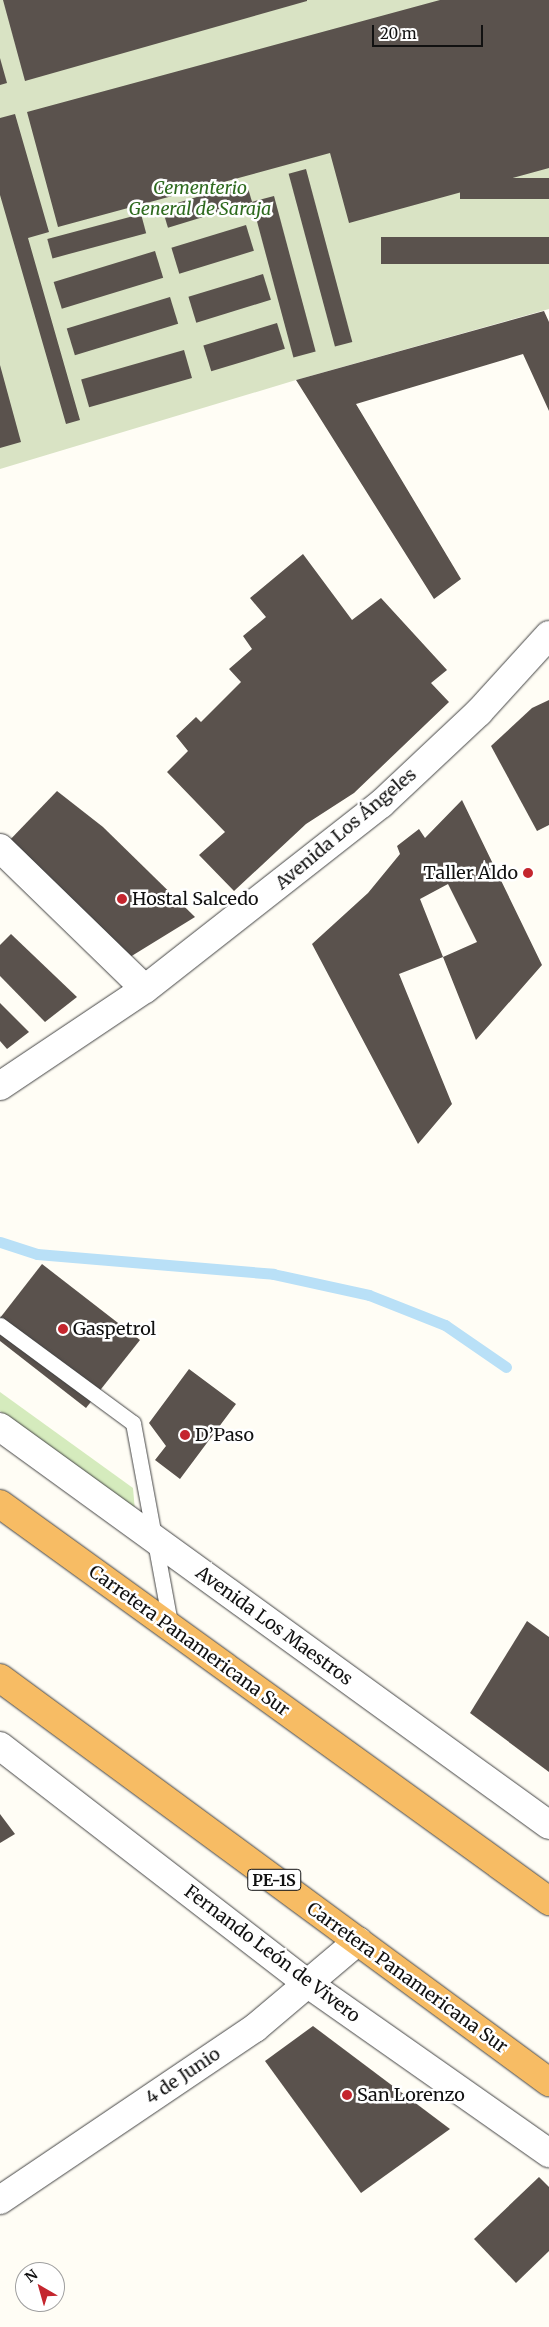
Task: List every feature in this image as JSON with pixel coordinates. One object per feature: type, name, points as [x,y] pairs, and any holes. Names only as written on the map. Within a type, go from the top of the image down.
[{"type":"highway","name":"Carretera Panamericana Sur","points":[[0,1504],[549,1901]]},
{"type":"highway","name":"Carretera Panamericana Sur","points":[[0,1678],[549,2082]]},
{"type":"street","name":"Avenida Los Ángeles","points":[[0,1086],[146,989],[381,804],[479,712],[549,635]]},
{"type":"street","points":[[0,848],[146,989]]},
{"type":"street","name":"Avenida Los Maestros","points":[[0,1427],[549,1825]]},
{"type":"street","name":"Fernando León de Vivero","points":[[0,1746],[307,1983],[549,2153]]},
{"type":"street","name":"4 de Junio","points":[[0,2200],[255,2028],[358,1941]]},
{"type":"lane","points":[[0,1325],[133,1423],[171,1628]]},
{"type":"green space","name":"Cementerio General de Saraja","points":[[0,0],[549,0],[549,309],[296,380],[0,469]]},
{"type":"green space","points":[[0,1392],[133,1488],[135,1511],[0,1411]]},
{"type":"building","points":[[3,0],[307,0],[307,1],[25,81]]},
{"type":"building","points":[[440,0],[549,0],[549,168],[349,223],[330,153],[58,227],[27,112]]},
{"type":"building","points":[[0,58],[7,83],[0,85]]},
{"type":"building","points":[[15,114],[49,232],[28,238],[80,420],[66,424],[0,195],[0,118]]},
{"type":"building","points":[[306,169],[352,342],[335,347],[289,174]]},
{"type":"building","points":[[460,178],[549,178],[549,199],[460,199]]},
{"type":"building","points":[[246,182],[252,202],[168,228],[162,208]]},
{"type":"building","points":[[274,196],[316,352],[293,357],[252,202]]},
{"type":"building","points":[[141,214],[146,233],[52,258],[47,239]]},
{"type":"building","points":[[246,225],[254,251],[179,274],[171,248]]},
{"type":"building","points":[[381,237],[549,237],[549,264],[381,264]]},
{"type":"building","points":[[155,251],[163,278],[62,309],[54,282]]},
{"type":"building","points":[[263,274],[271,300],[196,323],[188,297]]},
{"type":"building","points":[[170,297],[178,324],[75,355],[67,329]]},
{"type":"building","points":[[544,311],[549,322],[549,411],[523,354],[356,404],[461,579],[434,599],[296,380]]},
{"type":"building","points":[[277,323],[285,349],[211,371],[203,346]]},
{"type":"building","points":[[184,350],[192,378],[89,407],[81,379]]},
{"type":"building","points":[[0,365],[21,442],[0,448]]},
{"type":"building","points":[[303,554],[352,620],[381,598],[447,670],[431,683],[449,702],[354,793],[306,824],[234,891],[199,855],[225,832],[167,772],[188,751],[176,736],[196,717],[201,722],[241,682],[229,669],[252,649],[243,636],[266,617],[250,598]]},
{"type":"building","points":[[549,700],[549,825],[537,831],[491,746],[532,708]]},
{"type":"building","name":"Hostal Salcedo","points":[[57,791],[103,827],[195,917],[130,957],[6,844]]},
{"type":"building","points":[[462,800],[542,965],[476,1040],[443,957],[399,974],[452,1104],[418,1144],[312,944],[368,893],[400,854],[397,846],[419,829],[425,838]],"holes":[[[448,884],[477,942],[443,957],[420,899]]]},
{"type":"building","points":[[11,934],[77,997],[45,1022],[0,976],[0,945]]},
{"type":"building","points":[[0,1003],[29,1032],[7,1049],[0,1041]]},
{"type":"building","name":"Gaspetrol","points":[[42,1264],[140,1340],[86,1408],[0,1341],[0,1318]]},
{"type":"building","name":"D’Paso","points":[[189,1369],[236,1404],[180,1479],[155,1460],[166,1446],[149,1423]]},
{"type":"building","points":[[527,1621],[549,1637],[549,1772],[470,1713]]},
{"type":"building","points":[[0,1814],[15,1834],[0,1843]]},
{"type":"building","name":"San Lorenzo","points":[[313,2026],[450,2129],[361,2193],[265,2061]]},
{"type":"building","points":[[539,2177],[549,2187],[549,2251],[516,2283],[474,2239]]},
{"type":"waterway","points":[[0,1242],[37,1254],[273,1274],[369,1295],[445,1325],[506,1367]]},
{"type":"place","name":"Taller Aldo","points":[[528,873]]},
{"type":"place","name":"Hostal Salcedo","points":[[122,899]]},
{"type":"place","name":"Gaspetrol","points":[[63,1329]]},
{"type":"place","name":"D’Paso","points":[[185,1435]]},
{"type":"place","name":"San Lorenzo","points":[[347,2095]]}]
